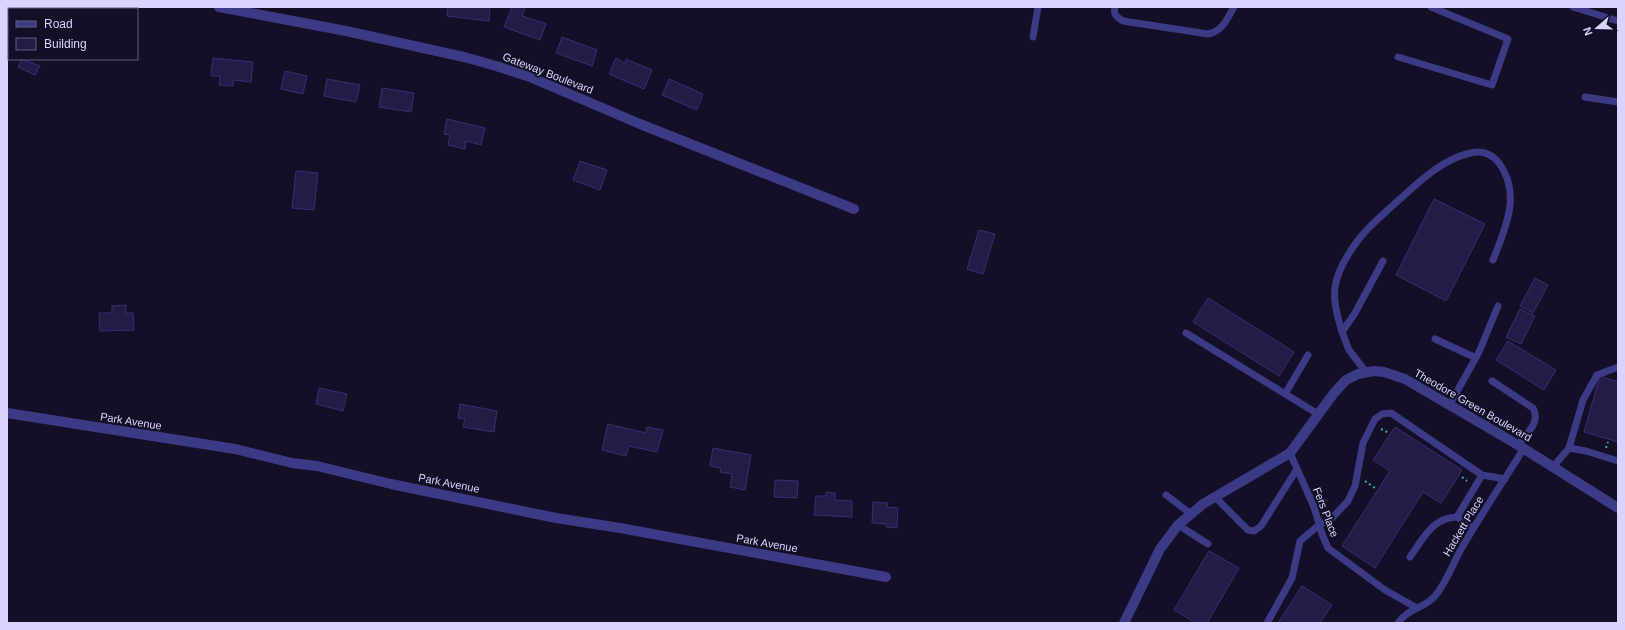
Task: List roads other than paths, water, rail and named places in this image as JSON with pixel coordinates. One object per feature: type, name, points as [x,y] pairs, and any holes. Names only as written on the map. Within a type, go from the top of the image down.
[{"type":"street","name":"Gateway Boulevard","points":[[219,7],[346,31],[464,57],[496,66],[530,77],[689,144],[854,209]]},
{"type":"street","name":"Theodore Green Boulevard","points":[[1290,453],[1318,414],[1346,380],[1366,372],[1384,372],[1406,379],[1450,404],[1553,466],[1618,508]]},
{"type":"street","name":"Park Avenue","points":[[7,413],[235,449],[292,463],[317,466],[391,484],[556,518],[620,528],[886,577]]},
{"type":"street","points":[[1124,623],[1160,549],[1178,525],[1215,497],[1290,453]]},
{"type":"lane","points":[[1033,37],[1038,7]]},
{"type":"lane","points":[[1115,7],[1114,12],[1116,17],[1123,21],[1208,34],[1217,32],[1223,26],[1234,7]]},
{"type":"lane","points":[[1398,56],[1492,85],[1508,39],[1431,7]]},
{"type":"lane","points":[[1573,7],[1618,21]]},
{"type":"lane","points":[[1585,97],[1618,102]]},
{"type":"lane","points":[[1366,372],[1349,350],[1342,332],[1334,299],[1335,287],[1345,261],[1359,238],[1425,177],[1442,165],[1469,153],[1479,152],[1490,154],[1498,161],[1506,172],[1512,191],[1505,228],[1493,260]]},
{"type":"lane","points":[[1342,332],[1355,313],[1383,261]]},
{"type":"lane","points":[[1450,404],[1476,358],[1498,306]]},
{"type":"lane","points":[[1186,333],[1318,414]]},
{"type":"lane","points":[[1435,339],[1476,358]]},
{"type":"lane","points":[[1285,394],[1308,355]]},
{"type":"lane","points":[[1553,466],[1569,448],[1583,400],[1597,375],[1618,367]]},
{"type":"lane","name":"Hackett Place","points":[[1398,623],[1417,608],[1426,604],[1436,596],[1474,528],[1505,479],[1536,420],[1536,414],[1533,408],[1492,381]]},
{"type":"lane","points":[[1267,623],[1292,578],[1300,541],[1319,525],[1335,516],[1348,501],[1355,486],[1363,443],[1375,419],[1382,414],[1391,413],[1482,475],[1505,479]]},
{"type":"lane","points":[[1569,448],[1586,451],[1618,461]]},
{"type":"lane","name":"Fers Place","points":[[1290,453],[1314,507],[1328,548],[1385,590],[1417,608]]},
{"type":"lane","points":[[1215,497],[1248,530],[1254,531],[1261,526],[1297,469]]},
{"type":"lane","points":[[1457,517],[1482,475]]},
{"type":"lane","points":[[1166,495],[1191,514]]},
{"type":"lane","points":[[1410,557],[1431,527],[1440,520],[1457,517],[1474,528]]},
{"type":"lane","points":[[1178,525],[1208,544]]}]
